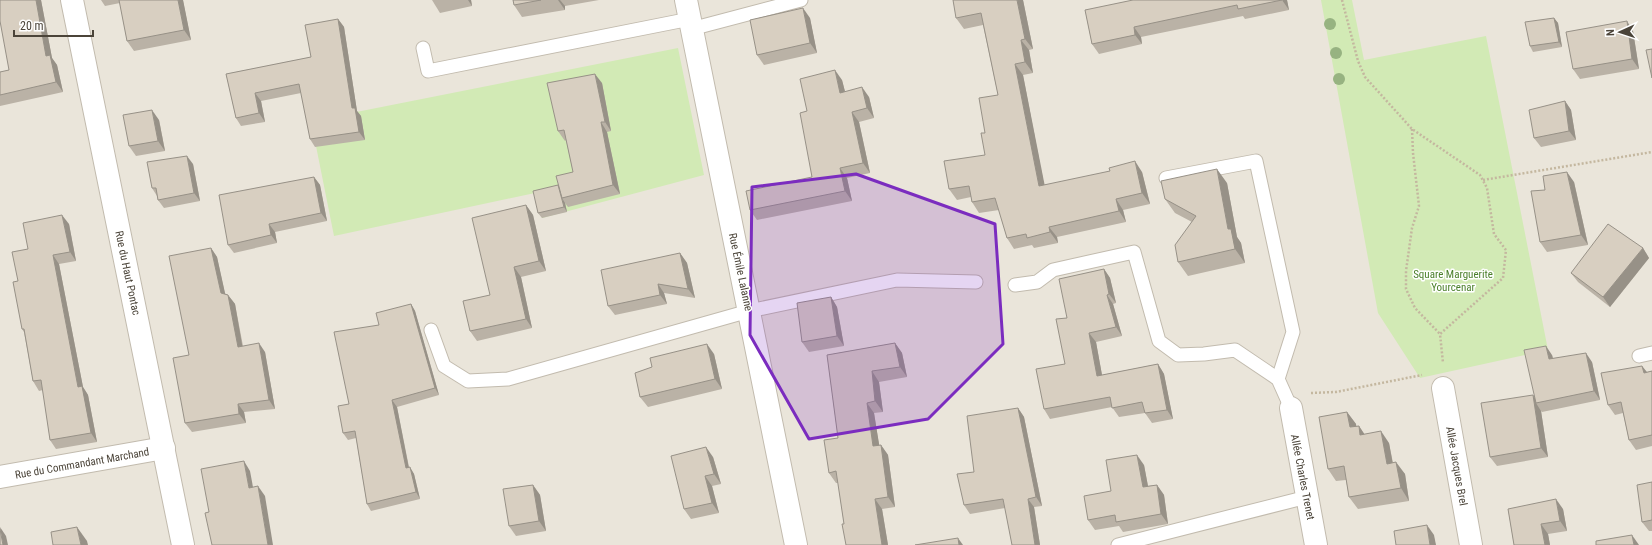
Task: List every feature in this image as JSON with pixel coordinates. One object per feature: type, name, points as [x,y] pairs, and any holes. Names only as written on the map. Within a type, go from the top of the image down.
[{"type":"street","name":"Rue du Haut Pontac","points":[[72,0],[184,545]]},
{"type":"street","name":"Rue Émile Lalanne","points":[[689,16],[796,545]]},
{"type":"street","name":"Allée Jacques Brel","points":[[1443,380],[1471,545]]},
{"type":"street","name":"Allée Charles Trenet","points":[[1288,403],[1316,545]]},
{"type":"street","name":"Rue du Commandant Marchand","points":[[0,478],[164,448]]},
{"type":"lane","points":[[423,48],[428,72],[689,16],[801,0]]},
{"type":"lane","points":[[1166,178],[1256,161],[1293,332],[1278,379]]},
{"type":"lane","points":[[1015,285],[1037,282],[1053,270],[1134,252],[1159,341],[1178,355],[1204,354],[1235,350],[1278,379],[1288,403]]},
{"type":"lane","points":[[432,330],[444,366],[468,381],[502,380],[749,311],[897,280],[976,282]]},
{"type":"lane","points":[[1639,356],[1652,353]]},
{"type":"lane","points":[[1118,545],[1307,497]]},
{"type":"path","points":[[1342,0],[1358,61],[1365,77],[1412,129],[1480,175],[1487,188],[1494,234],[1506,250],[1503,278],[1440,334]]},
{"type":"path","points":[[1288,403],[1309,393],[1336,392],[1443,380],[1440,334],[1416,308],[1406,289],[1406,271],[1412,228],[1419,206],[1412,129]]},
{"type":"path","points":[[1483,180],[1652,152]]},
{"type":"highlighted area","points":[[856,174],[995,224],[1003,344],[928,419],[809,439],[750,335],[752,187]]},
{"type":"shaded area","points":[[0,0],[1652,0],[1652,545],[0,545]]},
{"type":"green space","name":"Square Marguerite Yourcenar","points":[[1321,0],[1352,0],[1364,60],[1486,36],[1548,350],[1420,378],[1378,313]]},
{"type":"green space","points":[[678,48],[704,175],[542,218],[535,193],[334,236],[311,121]]},
{"type":"building","points":[[0,0],[36,0],[46,56],[50,55],[56,82],[0,95],[0,72],[9,70],[0,21]]},
{"type":"building","points":[[119,0],[178,0],[184,30],[127,41]]},
{"type":"building","points":[[513,0],[541,0],[514,5]]},
{"type":"building","points":[[953,0],[1017,0],[1025,39],[1021,40],[1025,62],[1015,64],[1039,186],[1110,171],[1109,168],[1135,161],[1142,193],[1116,199],[1119,211],[1049,227],[1050,232],[1027,238],[1026,234],[1007,238],[995,198],[972,202],[969,186],[949,189],[944,161],[985,155],[981,133],[985,133],[979,98],[998,95],[981,13],[956,18]]},
{"type":"building","points":[[1133,0],[1282,0],[1238,9],[1237,5],[1134,27],[1135,35],[1092,44],[1085,10]]},
{"type":"building","points":[[803,8],[810,43],[757,55],[750,20]]},
{"type":"building","points":[[1554,18],[1559,42],[1530,46],[1525,22]]},
{"type":"building","points":[[338,19],[352,108],[355,108],[359,132],[310,139],[299,84],[255,93],[259,113],[236,118],[226,74],[311,57],[305,25]]},
{"type":"building","points":[[1627,21],[1632,59],[1573,69],[1566,32]]},
{"type":"building","points":[[1652,49],[1652,78],[1646,50]]},
{"type":"building","points":[[835,70],[840,93],[862,87],[867,108],[852,112],[863,163],[840,168],[845,191],[750,210],[746,191],[812,177],[800,113],[807,111],[800,79]]},
{"type":"building","points":[[595,74],[605,122],[601,122],[613,185],[562,198],[556,176],[573,172],[564,130],[558,131],[547,83]]},
{"type":"building","points":[[1565,101],[1569,131],[1534,138],[1529,110]]},
{"type":"building","points":[[152,110],[158,141],[129,146],[123,115]]},
{"type":"building","points":[[187,156],[194,193],[158,200],[156,188],[152,188],[147,162]]},
{"type":"building","points":[[1217,169],[1228,229],[1231,229],[1235,249],[1178,262],[1175,245],[1196,216],[1165,199],[1161,181]]},
{"type":"building","points":[[1567,172],[1581,235],[1540,242],[1531,191],[1545,190],[1543,176]]},
{"type":"building","points":[[314,177],[321,213],[269,224],[271,235],[228,245],[219,195]]},
{"type":"building","points":[[558,185],[564,207],[538,213],[533,191]]},
{"type":"building","points":[[526,205],[539,261],[514,267],[526,319],[470,331],[463,301],[490,295],[472,218]]},
{"type":"building","points":[[62,215],[70,252],[53,255],[78,387],[82,386],[91,433],[50,440],[41,380],[33,381],[24,329],[22,329],[13,282],[18,281],[12,252],[28,249],[23,223]]},
{"type":"building","points":[[1608,224],[1643,248],[1603,297],[1571,273]]},
{"type":"building","points":[[211,248],[221,293],[228,295],[238,347],[259,343],[269,400],[238,404],[239,414],[185,423],[173,358],[189,355],[169,256]]},
{"type":"building","points":[[680,253],[688,289],[658,284],[660,295],[608,306],[601,270]]},
{"type":"building","points":[[1104,269],[1109,294],[1107,295],[1116,327],[1089,333],[1097,376],[1158,364],[1167,410],[1145,413],[1142,402],[1112,408],[1110,397],[1044,409],[1036,369],[1065,364],[1056,319],[1067,318],[1059,279]]},
{"type":"building","points":[[831,297],[837,336],[802,342],[797,303]]},
{"type":"building","points":[[411,304],[435,388],[392,400],[406,468],[410,467],[416,492],[367,504],[355,431],[343,433],[338,406],[349,404],[334,332],[379,325],[376,313]]},
{"type":"building","points":[[895,343],[900,367],[872,371],[875,401],[867,403],[873,446],[881,445],[888,497],[875,499],[882,545],[846,545],[836,471],[829,473],[824,440],[838,438],[827,355]]},
{"type":"building","points":[[707,344],[715,379],[640,397],[635,373],[652,367],[650,358]]},
{"type":"building","points":[[1546,346],[1549,359],[1586,353],[1594,391],[1536,403],[1524,350]]},
{"type":"building","points":[[1642,366],[1644,373],[1652,371],[1652,435],[1629,440],[1621,402],[1608,405],[1601,373]]},
{"type":"building","points":[[1533,395],[1541,448],[1490,457],[1481,403]]},
{"type":"building","points":[[1018,408],[1036,497],[1028,499],[1035,545],[1012,545],[1003,499],[964,505],[957,474],[974,472],[967,416]]},
{"type":"building","points":[[1347,412],[1350,427],[1359,426],[1360,435],[1381,431],[1387,464],[1396,462],[1401,488],[1349,497],[1344,466],[1328,469],[1319,417]]},
{"type":"building","points":[[706,447],[714,474],[705,476],[712,503],[684,509],[671,456]]},
{"type":"building","points":[[1137,455],[1143,487],[1157,485],[1161,514],[1116,522],[1115,515],[1088,520],[1084,496],[1111,491],[1106,460]]},
{"type":"building","points":[[244,461],[249,488],[258,486],[268,545],[212,545],[205,513],[209,512],[201,469]]},
{"type":"building","points":[[1652,482],[1652,520],[1642,522],[1637,485]]},
{"type":"building","points":[[533,485],[539,521],[509,526],[503,489]]},
{"type":"building","points":[[1556,499],[1560,521],[1541,524],[1545,545],[1514,545],[1508,509]]},
{"type":"building","points":[[1427,525],[1430,545],[1396,545],[1394,531]]},
{"type":"building","points":[[77,527],[81,545],[53,545],[51,532]]},
{"type":"building","points":[[0,529],[3,545],[0,545]]},
{"type":"building","points":[[1632,535],[1634,545],[1596,545],[1596,541]]},
{"type":"building","points":[[958,538],[959,545],[915,545]]}]
